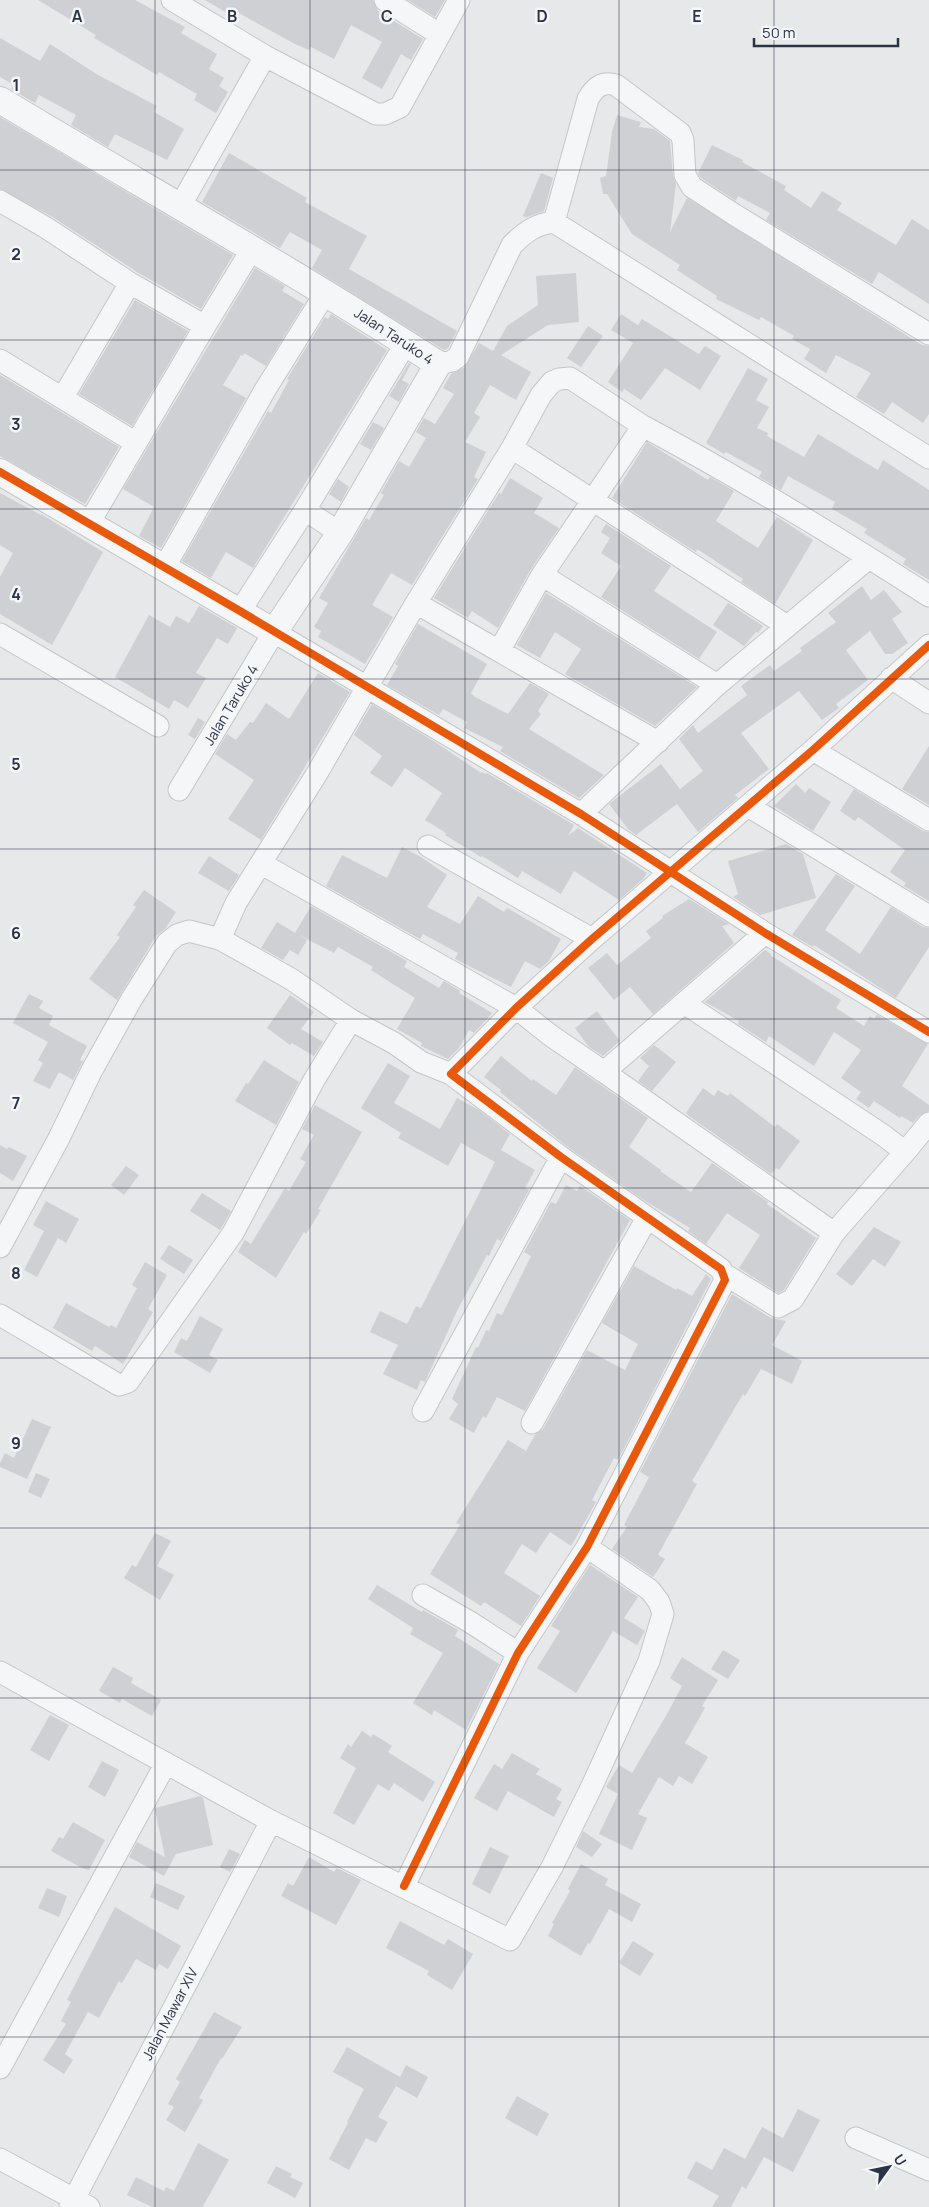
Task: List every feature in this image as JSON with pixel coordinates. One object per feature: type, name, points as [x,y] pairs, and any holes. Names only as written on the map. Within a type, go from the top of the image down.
[{"type":"street","points":[[172,0],[265,56],[376,114],[385,114],[400,107],[459,0]]},
{"type":"street","points":[[385,0],[440,34]]},
{"type":"street","points":[[179,208],[265,56]]},
{"type":"street","points":[[554,222],[588,99],[601,84],[616,85],[680,133],[683,140],[685,176],[692,187],[929,334]]},
{"type":"street","name":"Jalan Taruko 4","points":[[0,100],[179,208],[326,292],[438,364],[340,533],[274,632],[179,790]]},
{"type":"street","points":[[0,201],[45,227],[130,283],[205,326]]},
{"type":"street","points":[[438,364],[452,361],[458,357],[512,246],[524,232],[541,224],[554,222],[929,458]]},
{"type":"street","points":[[89,523],[252,249]]},
{"type":"street","points":[[63,397],[130,283]]},
{"type":"street","points":[[164,568],[265,390],[326,292]]},
{"type":"street","points":[[240,611],[406,343]]},
{"type":"street","points":[[0,360],[136,443]]},
{"type":"street","points":[[220,939],[236,903],[262,864],[416,603],[512,448],[541,395],[552,382],[570,378],[642,426],[687,450],[870,558],[929,596]]},
{"type":"street","points":[[499,651],[542,575],[642,426]]},
{"type":"street","points":[[512,448],[787,626]]},
{"type":"street","points":[[0,472],[240,611],[366,688],[581,814],[765,933],[929,1032]]},
{"type":"street","points":[[304,510],[340,533]]},
{"type":"street","points":[[581,814],[717,686],[870,558]]},
{"type":"street","points":[[542,575],[717,686]]},
{"type":"street","points":[[416,603],[658,742]]},
{"type":"street","points":[[0,634],[158,726]]},
{"type":"street","points":[[451,1074],[516,1008],[592,939],[813,750],[929,645]]},
{"type":"street","points":[[891,678],[929,703]]},
{"type":"street","points":[[813,750],[929,820]]},
{"type":"street","points":[[748,806],[929,916]]},
{"type":"street","points":[[428,846],[592,939]]},
{"type":"street","points":[[262,864],[516,1008],[550,1035],[834,1233]]},
{"type":"street","points":[[0,1248],[58,1140],[91,1072],[131,1000],[167,943],[177,935],[189,931],[220,939],[291,979],[351,1020],[394,1043],[421,1062],[451,1074],[561,1157],[721,1269],[724,1274],[778,1308],[793,1299],[834,1233],[929,1123]]},
{"type":"street","points":[[604,1072],[765,933]]},
{"type":"street","points":[[684,1004],[883,1135],[905,1152]]},
{"type":"street","points":[[0,1315],[119,1385],[128,1382],[233,1234],[314,1080],[351,1020]]},
{"type":"street","points":[[423,1412],[561,1157]]},
{"type":"street","points":[[532,1423],[647,1218]]},
{"type":"street","points":[[404,1886],[518,1653],[587,1548],[723,1286],[724,1274]]},
{"type":"street","points":[[0,1672],[271,1821],[510,1940],[552,1867],[591,1788],[649,1661],[662,1614],[659,1602],[650,1590],[587,1548]]},
{"type":"street","points":[[423,1594],[518,1653]]},
{"type":"street","points":[[0,2068],[166,1763]]},
{"type":"street","name":"Jalan Mawar XIV","points":[[78,2204],[271,1821]]},
{"type":"street","points":[[856,2138],[929,2170]]},
{"type":"street","points":[[0,2158],[78,2204]]},
{"type":"building","points":[[38,0],[135,0],[185,27],[181,33],[217,54],[209,69],[224,78],[219,86],[228,92],[216,113],[194,100],[197,94],[159,72],[157,75],[94,38],[96,35]]},
{"type":"building","points":[[205,0],[373,0],[378,11],[423,39],[411,60],[401,54],[382,89],[362,78],[382,42],[351,25],[334,59],[311,47],[309,50],[295,44],[237,12],[234,17]]},
{"type":"building","points":[[408,0],[445,0],[435,17]]},
{"type":"building","points":[[0,38],[40,61],[50,44],[98,75],[157,106],[154,112],[184,129],[167,160],[115,134],[108,147],[71,125],[76,115],[39,95],[35,103],[11,89],[14,85],[0,77]]},
{"type":"building","points":[[617,115],[641,122],[639,127],[654,129],[670,141],[673,176],[676,184],[670,232],[687,198],[922,345],[929,346],[929,414],[923,423],[892,402],[884,414],[856,397],[871,373],[836,355],[826,373],[804,359],[810,349],[792,339],[794,336],[761,317],[759,320],[716,299],[717,296],[677,270],[680,265],[632,234],[607,194],[603,194],[600,178],[606,176],[612,132]]},
{"type":"building","points":[[0,117],[233,255],[201,309],[137,272],[51,216],[0,189]]},
{"type":"building","points":[[712,145],[743,160],[742,162],[786,186],[784,190],[811,208],[822,191],[842,203],[837,210],[896,245],[912,219],[929,230],[929,304],[879,272],[872,284],[766,220],[770,213],[738,196],[736,201],[701,178],[698,173]]},
{"type":"building","points":[[229,153],[307,198],[305,202],[367,236],[349,269],[457,331],[448,348],[444,350],[312,268],[322,250],[290,232],[280,248],[202,202]]},
{"type":"building","points":[[541,173],[553,178],[544,211],[527,217],[523,216]]},
{"type":"building","points":[[255,268],[285,286],[282,291],[304,304],[266,366],[244,353],[223,385],[246,398],[161,548],[139,536],[154,507],[123,489]]},
{"type":"building","points":[[576,273],[579,322],[548,325],[501,355],[531,372],[516,400],[490,385],[474,413],[480,417],[465,442],[486,452],[474,477],[478,479],[412,585],[391,573],[372,605],[393,617],[365,664],[318,637],[321,631],[314,627],[328,603],[319,598],[366,518],[369,520],[384,495],[381,493],[399,461],[409,467],[426,438],[416,432],[424,418],[435,424],[454,394],[443,388],[451,374],[465,367],[479,343],[493,351],[507,326],[538,305],[536,276]]},
{"type":"building","points":[[135,300],[188,331],[132,426],[79,394]]},
{"type":"building","points":[[331,314],[387,350],[253,568],[226,552],[211,578],[182,561],[268,411],[271,413],[289,380],[287,379],[325,317],[328,319]]},
{"type":"building","points":[[621,314],[638,325],[642,319],[699,354],[705,346],[721,356],[700,390],[665,368],[641,400],[624,389],[622,392],[608,382],[633,343],[611,330]]},
{"type":"building","points":[[588,326],[603,336],[581,367],[567,358]]},
{"type":"building","points":[[409,363],[411,364],[402,380],[409,384],[399,402],[389,396]]},
{"type":"building","points":[[748,368],[768,379],[756,400],[769,407],[757,428],[768,433],[767,436],[804,457],[818,434],[878,470],[883,460],[929,490],[929,580],[903,564],[906,559],[864,533],[867,529],[832,509],[835,502],[788,476],[781,490],[759,477],[762,472],[706,443]]},
{"type":"building","points":[[0,375],[119,447],[85,504],[0,456]]},
{"type":"building","points":[[373,422],[384,428],[371,450],[360,444]]},
{"type":"building","points":[[647,442],[708,480],[710,477],[734,491],[716,521],[758,548],[777,517],[813,540],[775,604],[741,582],[743,579],[697,549],[696,552],[612,498]]},
{"type":"building","points":[[510,478],[543,498],[534,513],[559,528],[531,569],[498,628],[472,611],[468,618],[434,598]]},
{"type":"building","points":[[338,479],[349,487],[341,502],[329,494]]},
{"type":"building","points":[[0,493],[41,514],[103,552],[52,645],[0,614],[0,577],[13,553],[0,545]]},
{"type":"building","points":[[606,524],[671,566],[654,591],[717,632],[699,659],[601,597],[621,566],[601,553],[610,538],[601,532]]},
{"type":"building","points":[[862,586],[871,600],[884,590],[902,612],[892,619],[908,643],[892,654],[885,654],[870,631],[846,650],[868,680],[836,704],[839,708],[822,720],[799,691],[741,733],[769,769],[735,795],[738,798],[698,832],[677,804],[636,835],[628,829],[609,804],[661,764],[680,789],[703,771],[679,739],[693,725],[698,733],[747,695],[741,686],[770,665],[774,671],[802,651],[800,648],[836,622],[828,613]]},
{"type":"building","points":[[546,593],[697,687],[655,726],[565,674],[581,649],[555,632],[540,658],[517,645]]},
{"type":"building","points":[[728,603],[763,626],[744,646],[713,625]]},
{"type":"building","points":[[199,606],[237,628],[228,644],[217,638],[196,673],[206,678],[188,708],[174,700],[169,709],[115,677],[149,615],[170,627],[176,616],[189,623]]},
{"type":"building","points":[[418,624],[487,664],[471,693],[475,697],[508,714],[530,683],[549,694],[538,711],[541,714],[529,729],[604,775],[579,798],[500,751],[503,747],[464,728],[467,722],[443,709],[439,715],[387,685],[398,666],[395,664]]},
{"type":"building","points":[[318,673],[350,692],[261,840],[228,819],[254,780],[215,754],[227,734],[236,740],[250,722],[253,723],[266,703],[289,719]]},
{"type":"building","points":[[372,704],[435,742],[481,773],[487,773],[574,825],[568,836],[578,828],[647,873],[643,879],[619,900],[574,871],[561,894],[522,871],[518,878],[445,835],[446,833],[425,820],[442,793],[405,768],[392,787],[370,773],[382,756],[354,735]]},
{"type":"building","points":[[198,718],[205,722],[195,739],[188,735]]},
{"type":"building","points":[[929,746],[929,805],[902,789]]},
{"type":"building","points":[[796,784],[805,793],[809,788],[831,802],[813,831],[774,806]]},
{"type":"building","points":[[854,789],[923,831],[929,832],[929,901],[904,886],[906,883],[890,872],[905,850],[858,817],[855,821],[840,811]]},
{"type":"building","points":[[786,844],[803,854],[816,898],[760,915],[733,897],[738,894],[728,861]]},
{"type":"building","points":[[402,847],[421,857],[447,875],[427,907],[460,924],[478,896],[504,912],[507,908],[561,939],[549,961],[540,969],[525,961],[511,987],[455,959],[458,953],[423,934],[420,939],[326,886],[342,855],[387,878]]},
{"type":"building","points":[[209,856],[239,875],[229,891],[198,873]]},
{"type":"building","points":[[836,874],[855,886],[825,930],[860,954],[891,907],[923,927],[929,928],[929,947],[896,998],[814,945],[813,947],[792,935]]},
{"type":"building","points":[[144,890],[176,912],[165,929],[156,936],[117,1000],[89,979],[120,937],[117,935],[136,907],[133,905]]},
{"type":"building","points":[[689,899],[729,924],[722,926],[734,943],[653,1014],[630,987],[614,1000],[588,968],[607,953],[617,965],[651,938],[646,931],[663,918],[662,916]]},
{"type":"building","points":[[311,906],[407,961],[404,967],[439,988],[444,981],[460,991],[459,993],[492,1013],[474,1033],[469,1030],[459,1048],[448,1059],[421,1046],[422,1043],[397,1029],[415,998],[371,970],[373,967],[338,947],[334,953],[295,933]]},
{"type":"building","points":[[277,922],[307,940],[298,955],[290,950],[283,960],[261,948]]},
{"type":"building","points":[[765,950],[841,1000],[836,1008],[864,1026],[870,1016],[874,1019],[877,1015],[928,1044],[902,1086],[929,1105],[929,1111],[920,1115],[913,1123],[901,1116],[900,1118],[874,1101],[869,1108],[856,1099],[861,1092],[841,1078],[861,1050],[834,1032],[814,1066],[769,1036],[766,1042],[738,1024],[739,1021],[705,1002]]},
{"type":"building","points":[[29,994],[43,1001],[39,1008],[53,1016],[49,1025],[87,1046],[80,1060],[83,1061],[73,1080],[59,1072],[50,1089],[33,1081],[43,1063],[38,1060],[48,1042],[13,1023]]},
{"type":"building","points":[[290,995],[314,1012],[301,1029],[323,1042],[314,1056],[292,1043],[290,1045],[267,1028]]},
{"type":"building","points":[[597,1011],[620,1041],[603,1056],[589,1047],[575,1028]]},
{"type":"building","points":[[654,1045],[676,1062],[652,1091],[638,1081],[649,1066],[640,1058]]},
{"type":"building","points":[[501,1056],[532,1081],[533,1079],[556,1095],[575,1067],[648,1118],[629,1147],[660,1171],[691,1192],[712,1163],[816,1238],[784,1290],[778,1293],[739,1268],[760,1235],[727,1213],[706,1244],[688,1231],[690,1228],[642,1199],[568,1147],[500,1092],[501,1090],[484,1077]]},
{"type":"building","points":[[264,1060],[299,1082],[276,1125],[235,1101]]},
{"type":"building","points":[[388,1063],[410,1076],[394,1103],[440,1129],[457,1098],[479,1110],[510,1134],[501,1150],[535,1170],[525,1188],[529,1190],[501,1241],[497,1239],[489,1256],[487,1255],[457,1311],[425,1382],[421,1380],[417,1390],[383,1374],[398,1345],[370,1332],[380,1311],[407,1324],[416,1306],[421,1308],[495,1162],[461,1143],[448,1166],[398,1138],[401,1133],[361,1108]]},
{"type":"building","points":[[703,1088],[714,1096],[718,1090],[728,1096],[730,1093],[775,1127],[777,1124],[800,1141],[779,1170],[776,1168],[771,1174],[686,1113]]},
{"type":"building","points":[[315,1105],[362,1132],[318,1209],[321,1210],[306,1234],[304,1232],[276,1278],[238,1252],[245,1240],[251,1244],[285,1188],[289,1191],[306,1162],[300,1159],[314,1135],[302,1129]]},
{"type":"building","points":[[0,1145],[7,1149],[9,1147],[27,1156],[13,1181],[0,1173]]},
{"type":"building","points":[[126,1166],[139,1175],[124,1195],[111,1185]]},
{"type":"building","points":[[566,1185],[577,1191],[580,1186],[630,1220],[525,1411],[497,1397],[486,1418],[483,1416],[474,1433],[449,1419],[458,1404],[452,1399],[476,1347],[478,1348],[486,1330],[489,1331],[497,1313],[502,1315],[531,1256],[524,1252],[551,1202],[556,1204]]},
{"type":"building","points":[[202,1193],[231,1211],[220,1230],[190,1211]]},
{"type":"building","points":[[46,1201],[79,1219],[66,1243],[58,1238],[37,1277],[24,1270],[44,1231],[33,1225]]},
{"type":"building","points":[[874,1227],[901,1242],[885,1267],[873,1259],[852,1286],[836,1274]]},
{"type":"building","points":[[169,1245],[193,1260],[184,1274],[160,1259]]},
{"type":"building","points":[[145,1262],[167,1275],[148,1309],[153,1312],[123,1364],[95,1346],[92,1351],[53,1328],[66,1303],[109,1327],[111,1325],[116,1328],[137,1288],[132,1285]]},
{"type":"building","points":[[634,1266],[676,1290],[677,1288],[692,1296],[706,1274],[711,1279],[618,1460],[614,1458],[592,1500],[596,1502],[571,1546],[550,1532],[536,1553],[522,1544],[504,1573],[540,1596],[521,1626],[484,1602],[481,1606],[430,1574],[460,1525],[456,1523],[508,1440],[526,1451],[535,1435],[543,1429],[587,1350],[625,1370],[638,1344],[602,1323]]},
{"type":"building","points":[[732,1294],[771,1318],[786,1321],[772,1345],[802,1361],[792,1384],[761,1369],[745,1396],[743,1394],[692,1481],[697,1484],[658,1555],[665,1559],[653,1577],[612,1549],[627,1527],[624,1525],[649,1477],[640,1472]]},
{"type":"building","points":[[200,1316],[223,1329],[209,1355],[218,1360],[210,1373],[174,1352],[181,1338],[187,1341]]},
{"type":"building","points":[[32,1419],[51,1427],[27,1479],[0,1467],[0,1463],[5,1453],[14,1458]]},
{"type":"building","points":[[36,1473],[50,1479],[41,1498],[28,1492]]},
{"type":"building","points":[[155,1533],[171,1541],[157,1566],[174,1575],[160,1600],[124,1578],[132,1565],[136,1567]]},
{"type":"building","points":[[590,1565],[638,1597],[624,1618],[645,1631],[637,1645],[613,1631],[576,1693],[537,1668],[560,1631],[551,1626]]},
{"type":"building","points":[[377,1585],[422,1612],[423,1610],[458,1630],[455,1636],[499,1664],[466,1730],[434,1710],[432,1715],[413,1703],[443,1653],[410,1634],[413,1628],[368,1599]]},
{"type":"building","points":[[723,1650],[740,1660],[728,1679],[711,1669]]},
{"type":"building","points":[[682,1657],[718,1680],[702,1706],[705,1708],[685,1743],[708,1757],[692,1784],[679,1776],[673,1786],[659,1777],[638,1814],[647,1818],[632,1850],[599,1834],[618,1794],[606,1787],[619,1765],[632,1773],[667,1714],[682,1686],[670,1678]]},
{"type":"building","points":[[113,1667],[133,1678],[131,1683],[161,1700],[152,1716],[122,1699],[120,1703],[99,1691]]},
{"type":"building","points":[[50,1715],[69,1725],[49,1761],[30,1750]]},
{"type":"building","points":[[362,1731],[371,1737],[373,1734],[392,1746],[388,1752],[435,1782],[423,1802],[394,1783],[389,1791],[378,1784],[354,1825],[333,1813],[356,1768],[340,1758],[348,1744],[351,1747]]},
{"type":"building","points":[[512,1753],[540,1769],[536,1774],[562,1789],[556,1799],[562,1802],[554,1817],[508,1791],[497,1811],[474,1798],[494,1764],[502,1769]]},
{"type":"building","points":[[102,1761],[119,1770],[105,1797],[88,1787]]},
{"type":"building","points":[[200,1796],[203,1798],[213,1845],[176,1854],[164,1876],[129,1857],[137,1842],[165,1857],[156,1808]]},
{"type":"building","points":[[73,1822],[105,1840],[89,1870],[51,1851],[59,1837],[63,1839]]},
{"type":"building","points":[[583,1831],[602,1844],[592,1857],[576,1847]]},
{"type":"building","points":[[490,1847],[509,1856],[490,1894],[472,1884]]},
{"type":"building","points":[[229,1849],[240,1854],[230,1872],[220,1867]]},
{"type":"building","points":[[309,1857],[334,1872],[337,1868],[361,1880],[336,1925],[281,1896],[288,1883],[293,1886]]},
{"type":"building","points":[[581,1864],[608,1879],[605,1885],[641,1904],[632,1922],[609,1909],[590,1944],[588,1943],[581,1956],[548,1936],[554,1924],[552,1923],[570,1891],[568,1889]]},
{"type":"building","points":[[156,1883],[185,1896],[178,1910],[150,1897]]},
{"type":"building","points":[[47,1888],[67,1896],[59,1917],[38,1908]]},
{"type":"building","points":[[115,1907],[181,1946],[168,1969],[159,1964],[156,1970],[136,1959],[122,1983],[119,1981],[99,2018],[88,2012],[65,2054],[73,2060],[64,2074],[43,2060],[66,2024],[61,2021],[71,2002],[67,2000]]},
{"type":"building","points":[[400,1921],[444,1945],[448,1939],[473,1954],[452,1990],[427,1975],[429,1971],[386,1948]]},
{"type":"building","points":[[633,1941],[654,1954],[640,1976],[619,1963]]},
{"type":"building","points":[[214,2012],[242,2027],[221,2058],[199,2098],[203,2100],[185,2132],[166,2120],[174,2107],[168,2104],[180,2082],[176,2079]]},
{"type":"building","points":[[347,2047],[400,2077],[406,2065],[428,2077],[417,2098],[396,2086],[378,2117],[388,2122],[376,2143],[366,2138],[349,2170],[329,2159],[364,2089],[333,2072]]},
{"type":"building","points":[[517,2096],[549,2114],[537,2136],[505,2118]]},
{"type":"building","points":[[798,2109],[820,2120],[793,2172],[764,2157],[746,2189],[742,2186],[731,2207],[712,2207],[719,2196],[687,2178],[696,2161],[712,2170],[724,2148],[745,2159],[762,2127],[783,2138]]},
{"type":"building","points":[[198,2143],[229,2160],[203,2206],[205,2207],[152,2207],[127,2195],[136,2177],[164,2191],[166,2187],[174,2191]]},
{"type":"building","points":[[276,2166],[292,2174],[290,2177],[303,2183],[295,2198],[267,2183]]},
{"type":"cycle path","points":[[0,472],[240,611],[581,814],[765,933],[929,1032]]},
{"type":"cycle path","points":[[404,1886],[518,1653],[587,1547],[725,1280],[721,1269],[561,1157],[451,1074],[516,1008],[592,939],[813,750],[929,645]]}]
